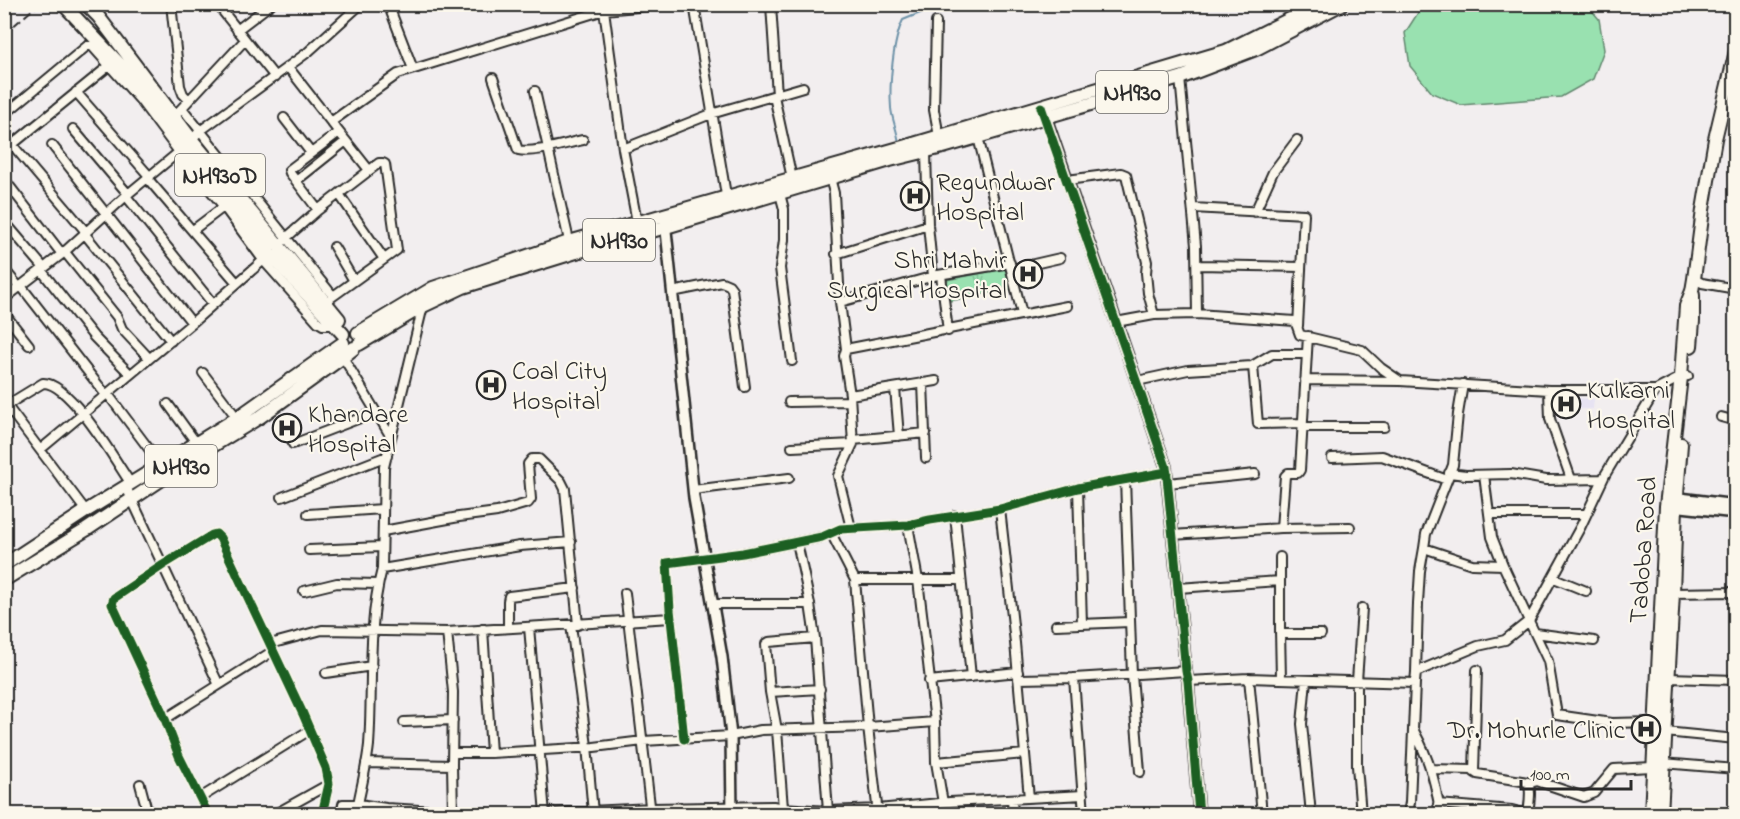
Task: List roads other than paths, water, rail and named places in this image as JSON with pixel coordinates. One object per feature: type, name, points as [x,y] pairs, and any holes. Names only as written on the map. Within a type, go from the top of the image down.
[{"type":"main road","name":"NH930D","points":[[63,4],[189,142],[334,325],[350,339]]},
{"type":"main road","name":"NH930D","points":[[86,4],[178,112],[189,142],[227,205],[329,299],[350,339]]},
{"type":"main road","name":"NH930","points":[[911,150],[926,152],[978,137],[1044,112],[1226,51],[1320,4]]},
{"type":"main road","name":"NH930","points":[[4,580],[86,530],[129,490],[161,465],[237,418],[350,339],[433,288],[911,150],[939,136],[1180,78],[1256,49],[1342,4]]},
{"type":"main road","name":"Tadoba Road","points":[[1661,814],[1654,722],[1671,502],[1684,376],[1686,306],[1693,285],[1715,140],[1736,51]]},
{"type":"main road","name":"NH930","points":[[793,183],[830,180],[883,157]]},
{"type":"main road","name":"NH930","points":[[727,203],[782,201],[793,183]]},
{"type":"main road","name":"NH930","points":[[604,238],[638,222],[665,221]]},
{"type":"main road","name":"NH930","points":[[4,565],[86,511],[198,454],[260,417],[343,357],[350,339],[463,287],[571,248]]},
{"type":"main road","name":"Tadoba Road","points":[[1651,814],[1665,732],[1673,593],[1671,502]]},
{"type":"main road","points":[[22,554],[27,566]]},
{"type":"street","points":[[171,4],[180,86],[183,94],[189,100]]},
{"type":"street","points":[[217,4],[275,77]]},
{"type":"street","points":[[4,299],[43,269],[189,142],[308,52],[361,4]]},
{"type":"street","points":[[388,4],[413,69]]},
{"type":"street","points":[[331,122],[398,74],[613,7],[670,4]]},
{"type":"street","points":[[694,4],[727,203]]},
{"type":"street","points":[[744,4],[780,4]]},
{"type":"street","points":[[771,5],[775,96],[793,183]]},
{"type":"street","points":[[237,30],[266,6]]},
{"type":"street","points":[[604,10],[623,149],[638,222]]},
{"type":"street","points":[[936,22],[934,110],[939,136]]},
{"type":"street","points":[[178,112],[245,40]]},
{"type":"street","points":[[4,115],[90,45],[110,64],[140,100],[189,142]]},
{"type":"street","points":[[110,64],[13,144],[171,341]]},
{"type":"street","points":[[288,67],[369,170]]},
{"type":"street","points":[[493,78],[518,150],[523,152],[583,140]]},
{"type":"street","points":[[1180,78],[1193,208],[1197,265],[1197,314]]},
{"type":"street","points":[[623,149],[711,114],[803,87]]},
{"type":"street","points":[[534,91],[571,248]]},
{"type":"street","points":[[76,92],[237,283]]},
{"type":"street","points":[[1044,112],[1167,472],[1199,814]]},
{"type":"street","points":[[284,118],[311,153]]},
{"type":"street","points":[[73,129],[213,304]]},
{"type":"street","points":[[318,210],[290,170],[339,132]]},
{"type":"street","points":[[978,137],[1022,314]]},
{"type":"street","points":[[1255,212],[1273,172],[1297,140]]},
{"type":"street","points":[[296,181],[346,141]]},
{"type":"street","points":[[52,146],[192,323]]},
{"type":"street","points":[[926,152],[928,225],[948,331]]},
{"type":"street","points":[[41,449],[192,323],[318,210],[381,162],[386,167],[396,252],[329,299]]},
{"type":"street","points":[[1067,180],[1121,173],[1126,175],[1147,262],[1148,293],[1154,315]]},
{"type":"street","points":[[4,179],[117,317],[122,329],[149,358]]},
{"type":"street","points":[[830,180],[834,193],[836,254],[853,442],[838,476],[851,528]]},
{"type":"street","points":[[339,194],[384,260]]},
{"type":"street","points":[[782,201],[784,240],[780,268],[792,361]]},
{"type":"street","points":[[193,230],[227,205]]},
{"type":"street","points":[[1193,208],[1304,214],[1298,328]]},
{"type":"street","points":[[4,221],[94,337],[130,374]]},
{"type":"street","points":[[665,221],[693,490],[722,657],[731,736],[732,811]]},
{"type":"street","points":[[836,254],[928,225]]},
{"type":"street","points":[[334,247],[354,281]]},
{"type":"street","points":[[840,302],[937,275],[1060,258]]},
{"type":"street","points":[[1197,265],[1301,267]]},
{"type":"street","points":[[4,269],[20,286],[161,465]]},
{"type":"street","points":[[672,292],[722,282],[729,285],[732,289],[745,387]]},
{"type":"street","points":[[1693,285],[1702,283],[1736,289]]},
{"type":"street","points":[[358,804],[369,747],[373,631],[381,570],[384,467],[423,306]]},
{"type":"street","points":[[846,349],[948,331],[1067,306]]},
{"type":"street","points":[[4,312],[29,345]]},
{"type":"street","points":[[1116,322],[1154,315],[1197,314],[1295,321],[1300,335],[1362,350],[1400,381]]},
{"type":"street","points":[[1281,528],[1285,476],[1288,473],[1300,471],[1308,336]]},
{"type":"street","points":[[1137,381],[1188,370],[1253,366],[1270,355],[1307,354]]},
{"type":"street","points":[[343,357],[391,437]]},
{"type":"street","points":[[1253,366],[1258,424],[1384,426]]},
{"type":"street","points":[[203,373],[237,418]]},
{"type":"street","points":[[1305,380],[1400,381],[1549,390],[1656,390],[1684,376]]},
{"type":"street","points":[[789,402],[849,398],[936,381]]},
{"type":"street","points":[[86,511],[6,404],[40,385],[48,383],[56,386],[84,413],[129,490],[219,685]]},
{"type":"street","points":[[923,383],[926,458]]},
{"type":"street","points":[[1408,814],[1414,729],[1420,571],[1426,534],[1453,465],[1463,384]]},
{"type":"street","points":[[895,388],[899,436]]},
{"type":"street","points":[[1549,390],[1550,419],[1571,479]]},
{"type":"street","points":[[1416,672],[1478,646],[1505,639],[1529,621],[1554,578],[1603,479],[1656,390]]},
{"type":"street","points":[[168,404],[196,444]]},
{"type":"street","points":[[293,444],[375,412]]},
{"type":"street","points":[[1721,417],[1736,421]]},
{"type":"street","points":[[792,447],[926,433]]},
{"type":"street","points":[[282,497],[387,456]]},
{"type":"street","points":[[1332,458],[1382,456],[1448,476],[1511,474],[1546,480],[1603,479]]},
{"type":"street","points":[[383,531],[497,512],[528,503],[531,499],[528,464],[529,461],[536,459],[539,459],[561,481],[565,489],[571,542],[575,588],[574,625],[593,813]]},
{"type":"street","points":[[684,738],[670,618],[667,563],[742,553],[822,537],[840,529],[908,525],[1000,509],[1078,488],[1167,472]]},
{"type":"street","points":[[1167,483],[1255,474]]},
{"type":"street","points":[[1484,475],[1492,537],[1548,661],[1557,715],[1612,723],[1654,722]]},
{"type":"street","points":[[693,490],[789,478]]},
{"type":"street","points":[[1125,479],[1132,675],[1140,772]]},
{"type":"street","points":[[1078,488],[1082,624]]},
{"type":"street","points":[[1671,502],[1736,505]]},
{"type":"street","points":[[1671,502],[1736,513]]},
{"type":"street","points":[[308,514],[383,509]]},
{"type":"street","points":[[1000,509],[1029,798]]},
{"type":"street","points":[[1489,513],[1586,514]]},
{"type":"street","points":[[955,515],[971,677]]},
{"type":"street","points":[[908,525],[918,580],[935,722],[936,762],[943,803]]},
{"type":"street","points":[[1172,535],[1281,528],[1350,527]]},
{"type":"street","points":[[831,533],[855,580],[878,812]]},
{"type":"street","points":[[208,814],[181,760],[165,719],[112,604],[114,598],[163,564],[212,535],[218,535],[326,768],[329,784],[322,814]]},
{"type":"street","points":[[381,570],[509,548],[571,542]]},
{"type":"street","points":[[797,542],[815,638],[828,811]]},
{"type":"street","points":[[309,550],[381,547]]},
{"type":"street","points":[[1424,548],[1472,564],[1503,565]]},
{"type":"street","points":[[1280,557],[1281,679]]},
{"type":"street","points":[[1554,578],[1586,591]]},
{"type":"street","points":[[855,580],[961,580]]},
{"type":"street","points":[[1178,588],[1280,581]]},
{"type":"street","points":[[304,591],[338,583],[378,584]]},
{"type":"street","points":[[508,628],[507,601],[509,596],[575,588]]},
{"type":"street","points":[[1673,593],[1736,592]]},
{"type":"street","points":[[626,593],[652,812]]},
{"type":"street","points":[[712,604],[810,604]]},
{"type":"street","points":[[1361,814],[1357,766],[1357,681],[1362,608]]},
{"type":"street","points":[[165,719],[272,648],[322,630],[447,632],[670,618]]},
{"type":"street","points":[[1056,625],[1130,622]]},
{"type":"street","points":[[529,627],[545,814]]},
{"type":"street","points":[[483,629],[491,753]]},
{"type":"street","points":[[341,814],[343,804],[358,804],[386,811],[453,813],[453,692],[447,632]]},
{"type":"street","points":[[1535,633],[1594,641]]},
{"type":"street","points":[[1280,634],[1322,634]]},
{"type":"street","points":[[783,808],[777,730],[770,692],[766,644],[815,638]]},
{"type":"street","points":[[326,674],[372,666]]},
{"type":"street","points":[[1473,770],[1477,670]]},
{"type":"street","points":[[929,681],[1018,675],[1074,678],[1132,675],[1415,683]]},
{"type":"street","points":[[1074,678],[1084,814]]},
{"type":"street","points":[[1249,678],[1262,814]]},
{"type":"street","points":[[1668,678],[1736,680]]},
{"type":"street","points":[[1306,680],[1302,724],[1311,814]]},
{"type":"street","points":[[770,692],[820,689]]},
{"type":"street","points":[[404,722],[453,720]]},
{"type":"street","points":[[453,753],[491,753],[731,736],[761,730],[868,727],[935,722]]},
{"type":"street","points":[[1414,729],[1431,769],[1440,814]]},
{"type":"street","points":[[200,798],[310,730]]},
{"type":"street","points":[[1665,732],[1736,739]]},
{"type":"street","points":[[936,762],[1025,754]]},
{"type":"street","points":[[366,763],[452,765]]},
{"type":"street","points":[[1431,769],[1473,770],[1477,774],[1529,783],[1537,781],[1584,797],[1594,793],[1614,769],[1658,765],[1736,769]]},
{"type":"street","points":[[1438,804],[1512,810],[1527,814],[1530,798],[1529,783]]},
{"type":"street","points":[[132,814],[148,813],[140,784]]},
{"type":"street","points":[[275,814],[329,784]]},
{"type":"street","points":[[526,814],[732,811],[773,806],[828,811],[878,812],[943,803],[1083,795]]},
{"type":"street","points":[[1012,799],[1013,814]]},
{"type":"waterway","points":[[899,144],[891,98],[892,63],[897,39],[903,20],[930,9],[934,4]]},
{"type":"waterway","points":[[815,189],[853,177]]},
{"type":"railway","points":[[4,34],[39,4]]},
{"type":"place","name":"Regundwar Hospital","points":[[915,196]]},
{"type":"place","name":"Shri Mahvir Surgical Hospital","points":[[1028,274]]},
{"type":"place","name":"Coal City Hospital","points":[[491,385]]},
{"type":"place","name":"Kulkarni Hospital","points":[[1566,404]]},
{"type":"place","name":"Khandare Hospital","points":[[287,428]]},
{"type":"place","name":"Dr. Mohurle Clinic","points":[[1646,729]]}]
